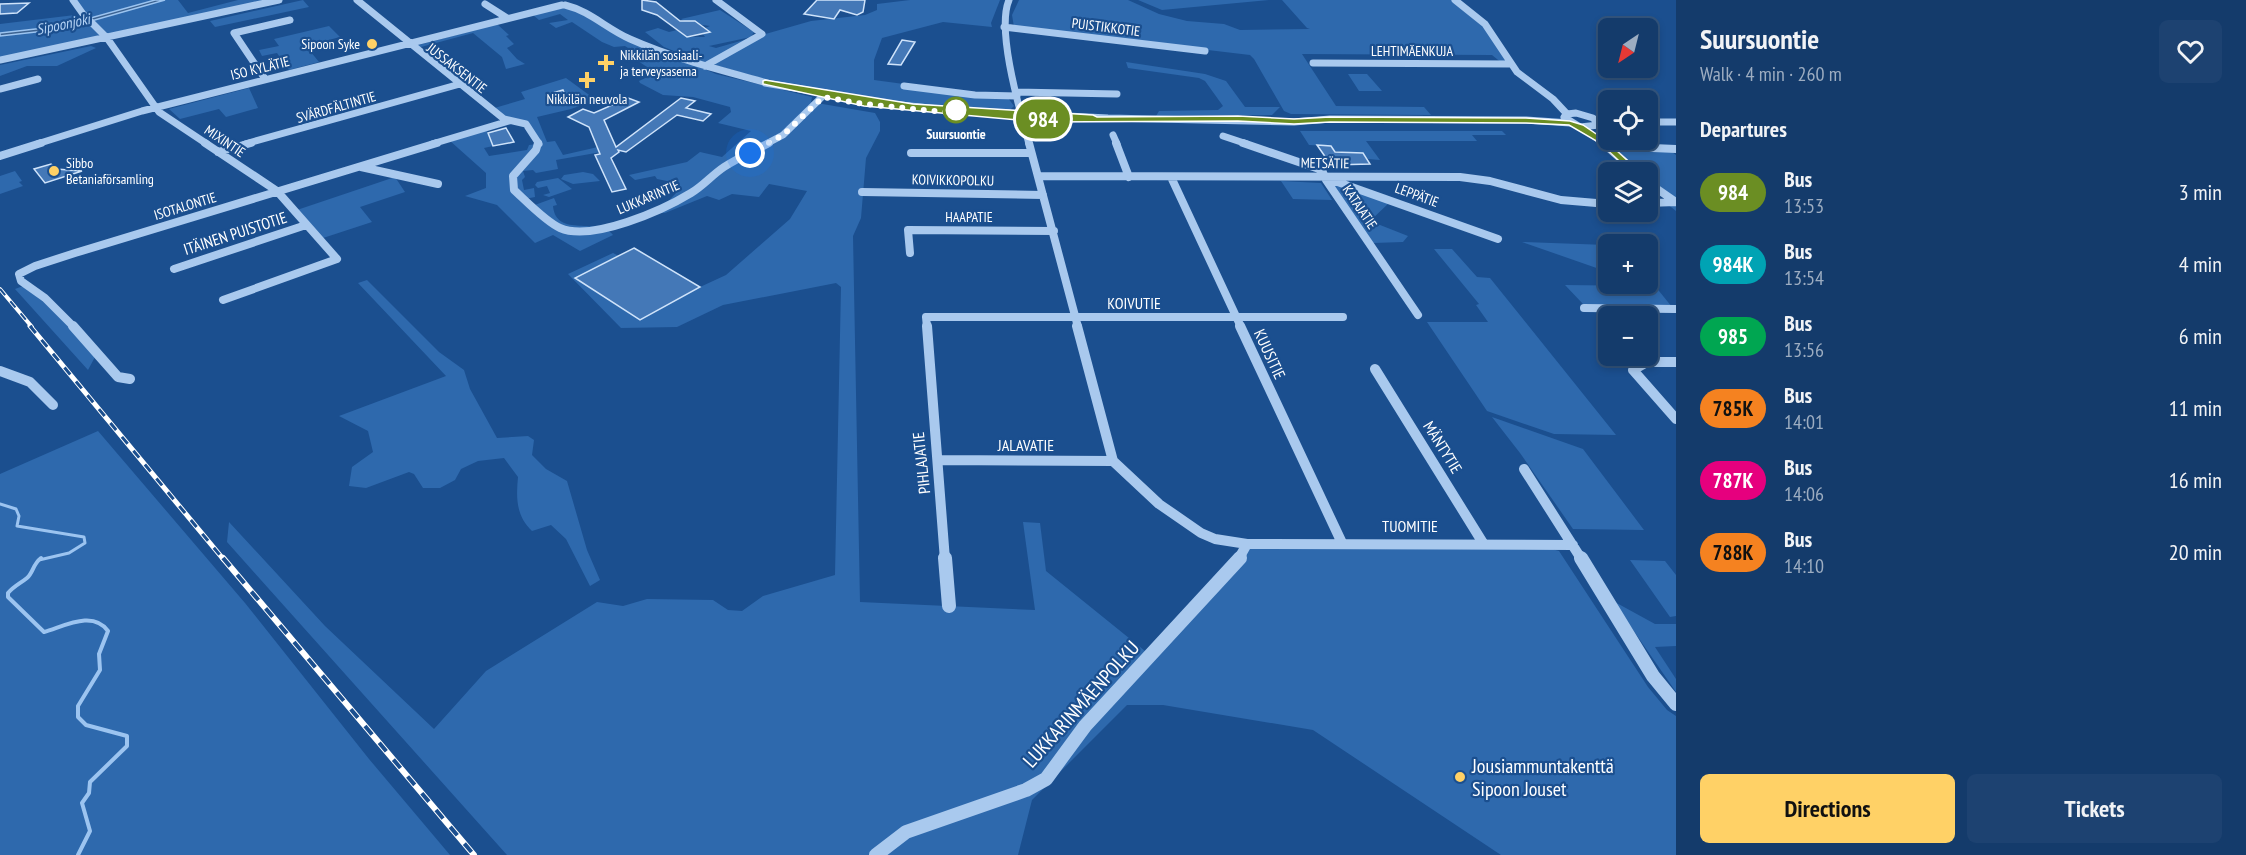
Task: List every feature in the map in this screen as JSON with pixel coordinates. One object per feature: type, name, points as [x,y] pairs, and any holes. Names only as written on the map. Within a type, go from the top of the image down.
[{"type":"street","name":"MIXINTIE","points":[[73,0],[82,14],[107,38],[155,108],[277,191],[337,259],[223,300]]},
{"type":"street","points":[[0,60],[279,0]]},
{"type":"street","name":"JUSSAKSENTIE","points":[[357,0],[407,43],[509,121],[526,124],[538,141],[537,148]]},
{"type":"street","points":[[705,66],[760,37],[762,32],[716,0]]},
{"type":"street","points":[[1009,0],[1004,11],[1004,27],[1017,94],[1113,461],[1126,475],[1200,532],[1214,539],[1247,544]]},
{"type":"street","points":[[1455,0],[1485,24],[1511,64],[1526,79],[1553,99],[1598,119]]},
{"type":"street","name":"ISO KYLÄTIE","points":[[0,156],[155,108],[560,3],[579,2],[664,51]]},
{"type":"street","points":[[560,3],[582,11],[622,36],[705,66],[765,82],[891,107],[1022,116],[1294,122],[1330,119],[1526,120],[1570,123]]},
{"type":"street","points":[[485,4],[507,18]]},
{"type":"street","points":[[265,79],[234,33],[290,20]]},
{"type":"street","name":"PUISTIKKOTIE","points":[[1004,27],[1204,51]]},
{"type":"street","name":"LEHTIMÄENKUJA","points":[[1313,63],[1511,64]]},
{"type":"street","points":[[0,89],[38,79]]},
{"type":"street","name":"SVÄRDFÄLTINTIE","points":[[218,152],[460,84]]},
{"type":"street","points":[[904,86],[975,95],[1117,94]]},
{"type":"street","name":"LUKKARINTIE","points":[[537,148],[513,173],[511,184],[556,226],[575,232],[587,232],[654,212],[686,196],[724,167],[777,140],[825,95]]},
{"type":"street","points":[[1553,99],[1566,115],[1564,119],[1598,140]]},
{"type":"street","points":[[1526,120],[1566,115],[1590,117],[1597,126]]},
{"type":"street","name":"ISOTALONTIE","points":[[130,379],[118,377],[92,345],[45,298],[21,281],[19,274],[35,266],[509,121]]},
{"type":"street","points":[[1658,122],[1676,122]]},
{"type":"street","points":[[1580,127],[1597,126]]},
{"type":"street","points":[[1113,135],[1129,177]]},
{"type":"street","name":"KATAJATIE","points":[[1223,136],[1322,170],[1326,180],[1418,315]]},
{"type":"street","points":[[1658,148],[1676,149]]},
{"type":"street","points":[[1611,150],[1625,162]]},
{"type":"street","points":[[911,153],[1031,153]]},
{"type":"street","points":[[360,167],[438,184]]},
{"type":"street","name":"METSÄTIE","points":[[1039,176],[1474,177],[1561,200],[1598,203]]},
{"type":"street","name":"KUUSITIE","points":[[1171,177],[1342,543]]},
{"type":"street","name":"LEPPÄTIE","points":[[1326,178],[1498,239]]},
{"type":"street","points":[[1658,190],[1676,202]]},
{"type":"street","name":"KOIVIKKOPOLKU","points":[[862,192],[1043,195]]},
{"type":"street","points":[[1658,203],[1676,202]]},
{"type":"street","name":"ITÄINEN PUISTOTIE","points":[[174,269],[306,225]]},
{"type":"street","name":"HAAPATIE","points":[[910,253],[908,231],[1054,231]]},
{"type":"street","points":[[1584,308],[1676,309]]},
{"type":"street","name":"KOIVUTIE","points":[[926,317],[1343,316]]},
{"type":"street","name":"PIHLAJATIE","points":[[926,317],[949,606]]},
{"type":"street","points":[[1676,362],[1643,362],[1635,366],[1634,370],[1676,419]]},
{"type":"street","name":"MÄNTYTIE","points":[[1375,369],[1483,543]]},
{"type":"street","points":[[0,371],[33,382],[41,388],[53,405]]},
{"type":"street","name":"JALAVATIE","points":[[939,460],[1113,461]]},
{"type":"street","points":[[1524,469],[1574,545],[1653,676],[1676,704]]},
{"type":"street","name":"TUOMITIE","points":[[1247,544],[1574,545]]},
{"type":"street","name":"LUKKARINMÄENPOLKU","points":[[876,855],[906,832],[1026,790],[1046,779],[1085,726],[1240,558],[1247,544]]},
{"type":"shaded area","points":[[73,0],[155,0],[93,17],[78,8]]},
{"type":"shaded area","points":[[155,0],[165,0],[63,29],[0,36],[0,33],[62,26]]},
{"type":"shaded area","points":[[165,0],[178,0],[188,13],[238,0],[279,0],[0,60],[0,36],[63,29]]},
{"type":"shaded area","points":[[303,0],[309,7],[215,27],[210,21]]},
{"type":"shaded area","points":[[910,0],[1000,0],[991,23],[992,27],[943,22],[882,38],[874,60],[874,80],[1008,98],[1014,106],[1010,110],[926,106],[778,83],[694,59],[664,47],[645,32],[658,28],[669,32],[677,30],[687,37],[705,37],[703,34],[710,32],[705,28],[710,26],[688,23],[681,19],[720,10],[754,32],[751,37],[709,46],[716,48],[811,21],[865,15],[877,10],[877,4]]},
{"type":"shaded area","points":[[1019,0],[1128,0],[1159,14],[1187,21],[1224,24],[1240,30],[1310,29],[1282,0],[1454,0],[1485,24],[1511,64],[1503,64],[1492,55],[1302,54],[1336,106],[1424,107],[1431,115],[1291,114],[1284,111],[1250,55],[1014,27],[1012,15]]},
{"type":"shaded area","points":[[1138,0],[1269,0],[1162,10]]},
{"type":"shaded area","points":[[567,7],[716,74],[812,97],[811,102],[875,113],[880,122],[880,131],[866,158],[861,218],[853,236],[860,602],[1035,610],[1023,522],[1040,523],[1046,571],[1150,655],[1247,547],[1544,547],[1559,551],[1648,687],[1667,710],[1676,716],[1676,855],[1501,855],[1313,730],[1163,705],[1127,705],[1032,800],[1018,855],[507,855],[227,542],[229,522],[325,626],[434,729],[486,671],[597,602],[623,606],[647,599],[713,600],[728,610],[742,611],[763,596],[835,575],[841,287],[836,283],[723,305],[677,327],[621,328],[568,274],[613,253],[619,256],[576,278],[640,320],[726,275],[790,219],[807,191],[769,184],[759,197],[732,194],[719,200],[707,196],[665,213],[657,213],[676,193],[675,187],[655,176],[635,180],[629,175],[687,162],[700,152],[722,157],[751,131],[718,123],[731,112],[730,107],[693,97],[663,95],[640,83],[639,81],[656,73],[632,57],[637,54],[625,46],[614,47],[602,42],[572,22],[556,28],[549,23],[568,20],[560,14],[539,20],[533,15]]},
{"type":"shaded area","points":[[75,15],[80,20],[46,29],[0,33],[0,24]]},
{"type":"shaded area","points":[[497,24],[509,35],[506,36],[514,44],[507,48],[525,64],[506,69],[502,57],[473,33],[421,47],[415,46]]},
{"type":"shaded area","points":[[329,26],[340,37],[306,46],[319,62],[289,70],[277,53],[262,56],[259,50],[279,46],[274,39]]},
{"type":"shaded area","points":[[91,46],[96,48],[57,66],[27,66],[0,76],[0,65]]},
{"type":"shaded area","points":[[1126,62],[1205,74],[1226,81],[1245,107],[1280,107],[1272,115],[1156,116],[1159,111],[1218,110],[1223,106],[1205,81],[1199,78],[1128,68]]},
{"type":"shaded area","points":[[1348,74],[1367,74],[1382,91],[1359,91]]},
{"type":"shaded area","points":[[566,78],[596,100],[537,117],[547,142],[555,141],[563,155],[598,147],[607,151],[556,160],[558,169],[536,173],[533,170],[523,171],[525,177],[522,180],[524,190],[534,188],[535,197],[525,199],[532,206],[554,198],[557,205],[553,206],[556,216],[562,222],[570,225],[599,227],[613,235],[580,251],[553,235],[535,243],[497,205],[465,196],[486,188],[486,173],[449,140],[481,129],[487,131],[493,146],[484,148],[489,156],[527,150],[529,145],[538,144],[526,124],[509,121],[491,109],[525,99],[521,92]]},
{"type":"shaded area","points":[[249,88],[258,108],[226,117],[219,109],[180,119],[169,109]]},
{"type":"shaded area","points":[[1300,131],[1502,131],[1506,135],[1472,135],[1477,141],[1366,141],[1380,160],[1368,159],[1363,153],[1335,151],[1330,146],[1309,145]]},
{"type":"shaded area","points":[[1658,147],[1665,147],[1676,155],[1676,211],[1666,203],[1675,202],[1658,190],[1658,162],[1625,162],[1611,150],[1658,150]]},
{"type":"shaded area","points":[[15,171],[23,186],[0,194],[0,176]]},
{"type":"shaded area","points":[[583,172],[593,174],[600,181],[573,184],[561,179],[564,175]]},
{"type":"shaded area","points":[[395,177],[405,192],[360,207],[372,222],[320,239],[294,211]]},
{"type":"shaded area","points":[[558,178],[572,189],[549,197],[543,195],[550,193],[547,186],[538,188],[535,185],[537,182]]},
{"type":"shaded area","points":[[1281,181],[1321,183],[1332,200],[1293,199]]},
{"type":"shaded area","points":[[1329,182],[1390,202],[1370,221],[1408,236],[1403,242],[1373,243]]},
{"type":"shaded area","points":[[1522,242],[1598,245],[1598,269]]},
{"type":"shaded area","points":[[1434,249],[1452,249],[1477,277],[1490,278],[1616,435],[1554,434],[1487,411],[1427,322],[1488,322],[1476,305],[1479,304]]},
{"type":"shaded area","points":[[367,280],[439,352],[464,370],[470,389],[497,438],[528,436],[534,440],[532,455],[546,469],[567,481],[587,550],[600,580],[590,586],[566,539],[551,525],[532,531],[527,525],[518,506],[518,477],[504,458],[478,461],[461,469],[455,480],[440,488],[423,488],[414,474],[409,472],[366,488],[349,486],[352,467],[373,452],[368,431],[339,416],[446,376],[358,283]]},
{"type":"shaded area","points":[[1565,285],[1598,285],[1598,294],[1658,294],[1658,290],[1672,307],[1583,304]]},
{"type":"shaded area","points":[[23,286],[61,318],[95,357],[88,370],[15,289]]},
{"type":"shaded area","points":[[1492,417],[1583,449],[1644,530],[1573,529]]},
{"type":"shaded area","points":[[98,431],[245,603],[369,759],[450,855],[0,855],[0,474]]},
{"type":"shaded area","points":[[1630,560],[1665,561],[1676,575],[1676,616],[1670,617]]},
{"type":"shaded area","points":[[1613,601],[1655,624],[1676,624],[1676,646],[1655,647],[1676,679],[1676,692]]},
{"type":"building","points":[[642,0],[656,2],[680,21],[695,21],[710,32],[687,37],[657,15],[642,10]]},
{"type":"building","points":[[817,0],[865,0],[863,12],[857,15],[840,10],[834,19],[804,14]]},
{"type":"building","points":[[29,3],[17,13],[0,14],[0,4]]},
{"type":"building","points":[[902,40],[915,42],[901,65],[888,64]]},
{"type":"building","points":[[563,90],[568,101],[550,104],[546,95]]},
{"type":"building","points":[[628,98],[639,102],[604,120],[616,147],[681,98],[695,101],[686,108],[711,114],[703,121],[677,115],[626,152],[618,150],[619,152],[611,158],[626,189],[612,192],[595,155],[600,154],[589,127],[568,117],[583,109],[594,113]]},
{"type":"building","points":[[506,128],[514,142],[493,146],[488,133]]},
{"type":"building","points":[[1317,145],[1331,146],[1335,152],[1363,153],[1370,164],[1331,165]]},
{"type":"building","name":"Sibbo Betaniaförsamling","points":[[51,164],[56,169],[82,171],[45,183],[34,169]]},
{"type":"building","points":[[634,248],[700,287],[640,320],[575,278]]},
{"type":"waterway","points":[[0,504],[16,509],[19,516],[17,526],[84,537],[85,543],[69,553],[39,560]]},
{"type":"waterway","points":[[39,560],[29,576],[13,588],[8,593],[8,597],[44,632],[78,621],[95,621],[108,631],[99,654],[100,670],[78,706],[78,717],[86,725],[127,736],[127,746],[90,782],[89,793],[82,803],[90,831],[78,855]]},
{"type":"railway","points":[[0,289],[32,327]]},
{"type":"railway","points":[[30,326],[224,560]]},
{"type":"railway","points":[[223,558],[474,855]]},
{"type":"bus line","name":"984","points":[[1093,117],[913,107],[765,82],[805,93],[864,104],[1040,119],[1238,119],[1294,122],[1330,119],[1526,120],[1570,123],[1602,142],[1623,162]]},
{"type":"place","name":"Sipoon Syke","points":[[372,44]]},
{"type":"place","name":"Nikkilän sosiaali- ja terveysasema","points":[[606,63]]},
{"type":"place","name":"Nikkilän neuvola","points":[[587,80]]},
{"type":"place","name":"Suursuontie","points":[[956,110]]},
{"type":"place","name":"Sibbo Betaniaförsamling","points":[[54,171]]},
{"type":"place","name":"Jousiammuntakenttä Sipoon Jouset","points":[[1460,777]]},
{"type":"route","points":[[750,153],[783,135],[823,97],[891,107],[954,113],[956,110]]},
{"type":"water label","name":"Sipoonjoki","points":[[63,24]]}]
